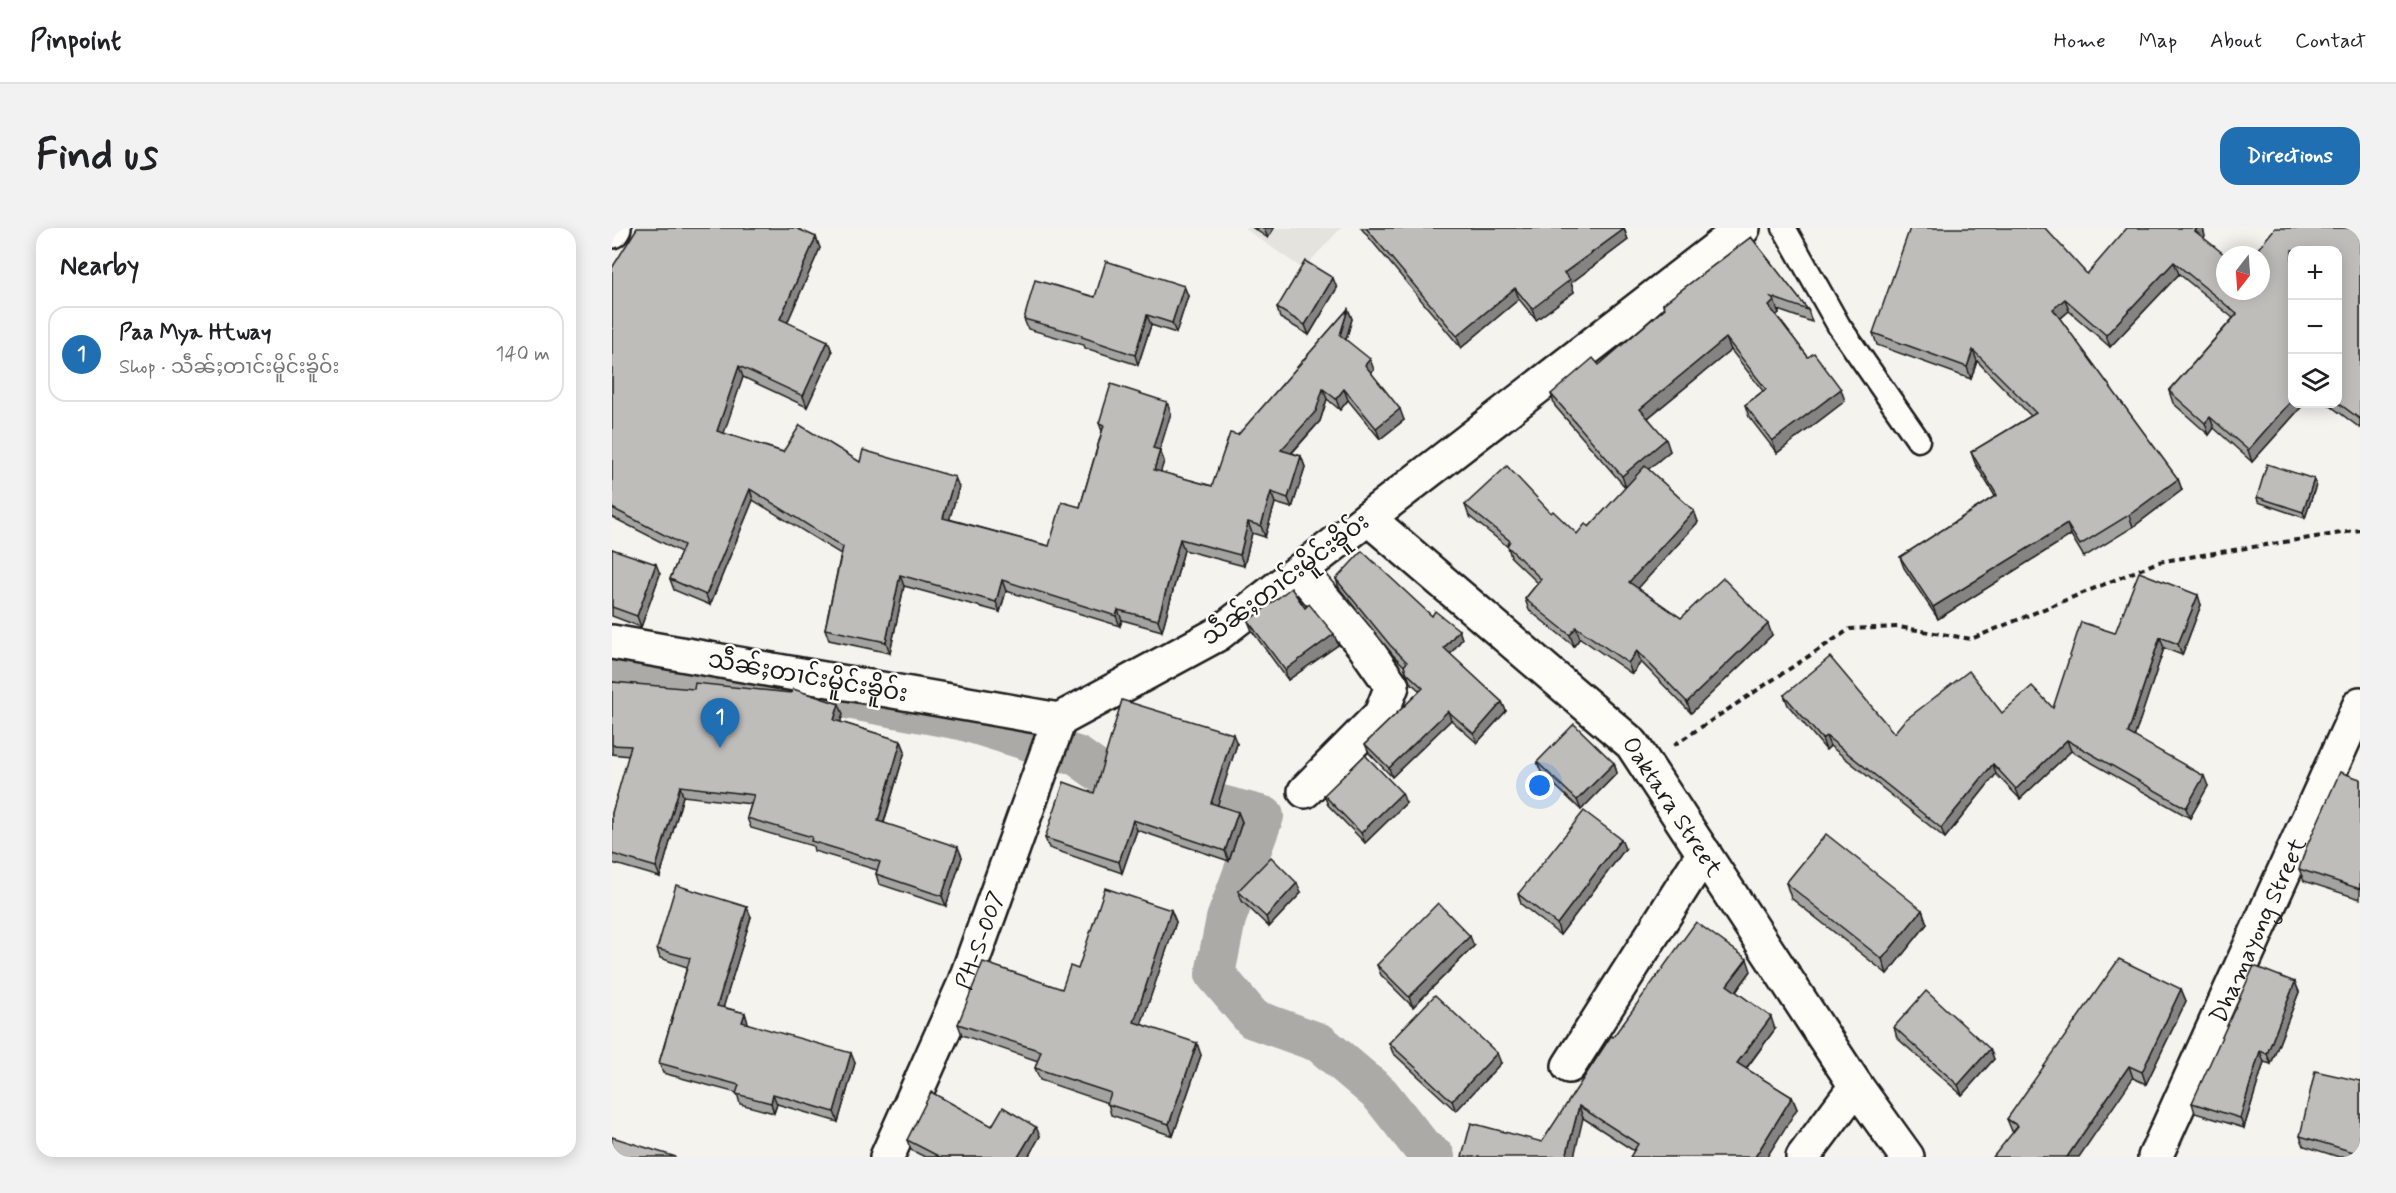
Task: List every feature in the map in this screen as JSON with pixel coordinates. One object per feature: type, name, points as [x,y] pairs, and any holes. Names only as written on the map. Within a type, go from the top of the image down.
[{"type":"street","name":"သဵၼ်ႈတၢင်းမိူင်းၶိူဝ်း","points":[[612,642],[1052,741],[1218,634],[1743,228]]},
{"type":"street","name":"Oaktara Street","points":[[1368,518],[1632,744],[1856,1086],[1907,1157]]},
{"type":"street","points":[[1300,571],[1364,646],[1392,686],[1381,714],[1305,791]]},
{"type":"street","name":"Dhamayong Street","points":[[2154,1157],[2360,704]]},
{"type":"street","name":"PH-S-007","points":[[888,1157],[963,987],[1052,741]]},
{"type":"street","points":[[1569,1066],[1704,853]]},
{"type":"street","points":[[1803,1157],[1856,1086]]},
{"type":"lane","points":[[1784,228],[1839,326],[1918,440]]},
{"type":"path","points":[[1646,763],[1850,628],[1899,627],[1971,639],[2158,562],[2360,530]]},
{"type":"shaded area","points":[[1244,228],[1341,228],[1303,269]]},
{"type":"building","points":[[637,228],[796,228],[816,237],[780,319],[828,341],[803,396],[739,366],[717,431],[783,452],[800,425],[860,462],[863,450],[955,477],[943,518],[1049,546],[1062,502],[1080,507],[1104,425],[1099,423],[1111,384],[1167,402],[1153,448],[1160,450],[1154,470],[1212,486],[1230,433],[1238,435],[1348,309],[1340,335],[1370,359],[1365,365],[1400,409],[1376,428],[1344,389],[1336,399],[1323,389],[1316,411],[1281,450],[1301,456],[1288,498],[1271,492],[1261,526],[1248,522],[1240,555],[1180,539],[1158,620],[1118,610],[1116,616],[1002,580],[996,602],[900,575],[886,642],[825,629],[843,547],[750,489],[706,595],[670,579],[684,545],[612,508],[612,268]]},
{"type":"building","points":[[1366,228],[1624,229],[1564,273],[1570,280],[1532,309],[1515,288],[1457,336]]},
{"type":"building","points":[[1910,228],[2045,228],[2087,274],[2127,228],[2197,228],[2195,231],[2216,248],[2216,297],[2174,262],[2106,335],[2065,299],[2053,309],[2178,479],[2129,515],[2080,545],[2067,524],[1933,607],[1900,557],[1997,495],[1971,452],[2036,413],[1973,350],[1967,367],[1873,333]]},
{"type":"building","points":[[2275,228],[2360,228],[2360,419],[2342,406],[2342,246],[2288,246],[2288,405],[2248,450],[2210,417],[2205,423],[2169,391],[2237,314],[2220,300],[2270,300],[2270,246],[2260,246]]},
{"type":"building","points":[[1751,237],[1808,310],[1771,297],[1774,301],[1769,306],[1808,357],[1814,353],[1841,389],[1772,441],[1745,405],[1766,389],[1726,338],[1640,409],[1666,439],[1622,476],[1551,394],[1593,358],[1599,365],[1665,308],[1663,304]]},
{"type":"building","points":[[1106,261],[1184,286],[1172,323],[1147,315],[1135,355],[1082,337],[1082,335],[1024,319],[1035,280],[1095,297]]},
{"type":"building","points":[[1305,261],[1333,278],[1305,325],[1277,308]]},
{"type":"building","points":[[2267,464],[2314,479],[2303,512],[2257,497]]},
{"type":"building","points":[[1507,466],[1551,513],[1553,511],[1577,534],[1585,524],[1589,527],[1645,466],[1694,511],[1629,582],[1681,618],[1723,578],[1768,624],[1687,702],[1637,651],[1628,663],[1576,627],[1570,635],[1525,599],[1541,579],[1507,546],[1510,541],[1465,505]]},
{"type":"building","points":[[612,549],[656,564],[637,616],[612,607]]},
{"type":"building","points":[[1362,551],[1432,616],[1435,611],[1459,630],[1444,648],[1502,702],[1474,734],[1448,711],[1389,768],[1365,744],[1423,688],[1407,673],[1404,666],[1407,662],[1390,645],[1336,579]]},
{"type":"building","points":[[2139,572],[2198,595],[2178,644],[2160,637],[2128,733],[2204,776],[2186,808],[2067,740],[2016,789],[1993,764],[1941,828],[1826,736],[1822,739],[1784,695],[1830,657],[1894,733],[1904,721],[1969,671],[2002,713],[2032,686],[2053,708],[2081,622],[2115,633]]},
{"type":"building","points":[[1291,588],[1305,608],[1309,604],[1334,634],[1285,670],[1248,621]]},
{"type":"building","points":[[612,682],[694,689],[695,683],[791,693],[793,689],[839,704],[834,720],[901,741],[878,821],[958,847],[942,896],[876,874],[880,862],[811,841],[812,837],[747,818],[754,795],[680,786],[656,867],[612,854],[612,813],[631,746],[612,745]]},
{"type":"building","points":[[1122,700],[1233,734],[1211,803],[1238,812],[1225,851],[1133,820],[1119,862],[1045,838],[1064,782],[1094,793]]},
{"type":"building","points":[[1574,724],[1614,763],[1577,800],[1537,762]]},
{"type":"building","points":[[1365,755],[1402,793],[1361,833],[1324,795]]},
{"type":"building","points":[[2340,772],[2360,779],[2360,889],[2299,869]]},
{"type":"building","points":[[1584,811],[1621,839],[1557,924],[1518,894]]},
{"type":"building","points":[[1826,834],[1922,910],[1882,959],[1786,883]]},
{"type":"building","points":[[1271,857],[1297,883],[1266,917],[1238,891]]},
{"type":"building","points":[[676,885],[747,907],[717,1006],[745,1013],[742,1022],[851,1053],[834,1112],[773,1094],[771,1103],[736,1094],[739,1085],[659,1063],[690,958],[657,949]]},
{"type":"building","points":[[1105,888],[1171,910],[1134,1022],[1197,1043],[1169,1124],[1107,1104],[1111,1093],[1035,1068],[1041,1051],[958,1024],[983,962],[1062,989],[1070,966],[1078,969]]},
{"type":"building","points":[[1438,903],[1470,936],[1409,997],[1377,965]]},
{"type":"building","points":[[1696,922],[1747,959],[1727,985],[1771,1017],[1737,1063],[1792,1097],[1755,1157],[1630,1157],[1638,1144],[1579,1106],[1566,1157],[1462,1157],[1471,1123],[1542,1142],[1611,1036],[1613,1037]]},
{"type":"building","points":[[2119,959],[2181,989],[2142,1072],[2129,1066],[2067,1157],[1993,1157],[2018,1126],[2007,1119]]},
{"type":"building","points":[[2254,966],[2295,982],[2267,1054],[2260,1051],[2240,1118],[2192,1103]]},
{"type":"building","points":[[1926,991],[1990,1049],[1958,1085],[1894,1027]]},
{"type":"building","points":[[1435,995],[1497,1053],[1452,1101],[1389,1043]]},
{"type":"building","points":[[2315,1071],[2360,1081],[2360,1154],[2300,1136]]},
{"type":"building","points":[[931,1092],[992,1126],[1003,1107],[1036,1127],[1018,1157],[940,1157],[907,1140]]},
{"type":"building","points":[[612,1137],[676,1157],[612,1157]]},
{"type":"waterway","points":[[612,667],[815,693],[961,720],[1077,756],[1105,776],[1140,792],[1176,800],[1210,802],[1264,816],[1226,919],[1215,974],[1253,1019],[1320,1043],[1380,1094],[1421,1146],[1435,1157]]},
{"type":"place","name":"Paa Mya Htway","points":[[720,748]]}]
